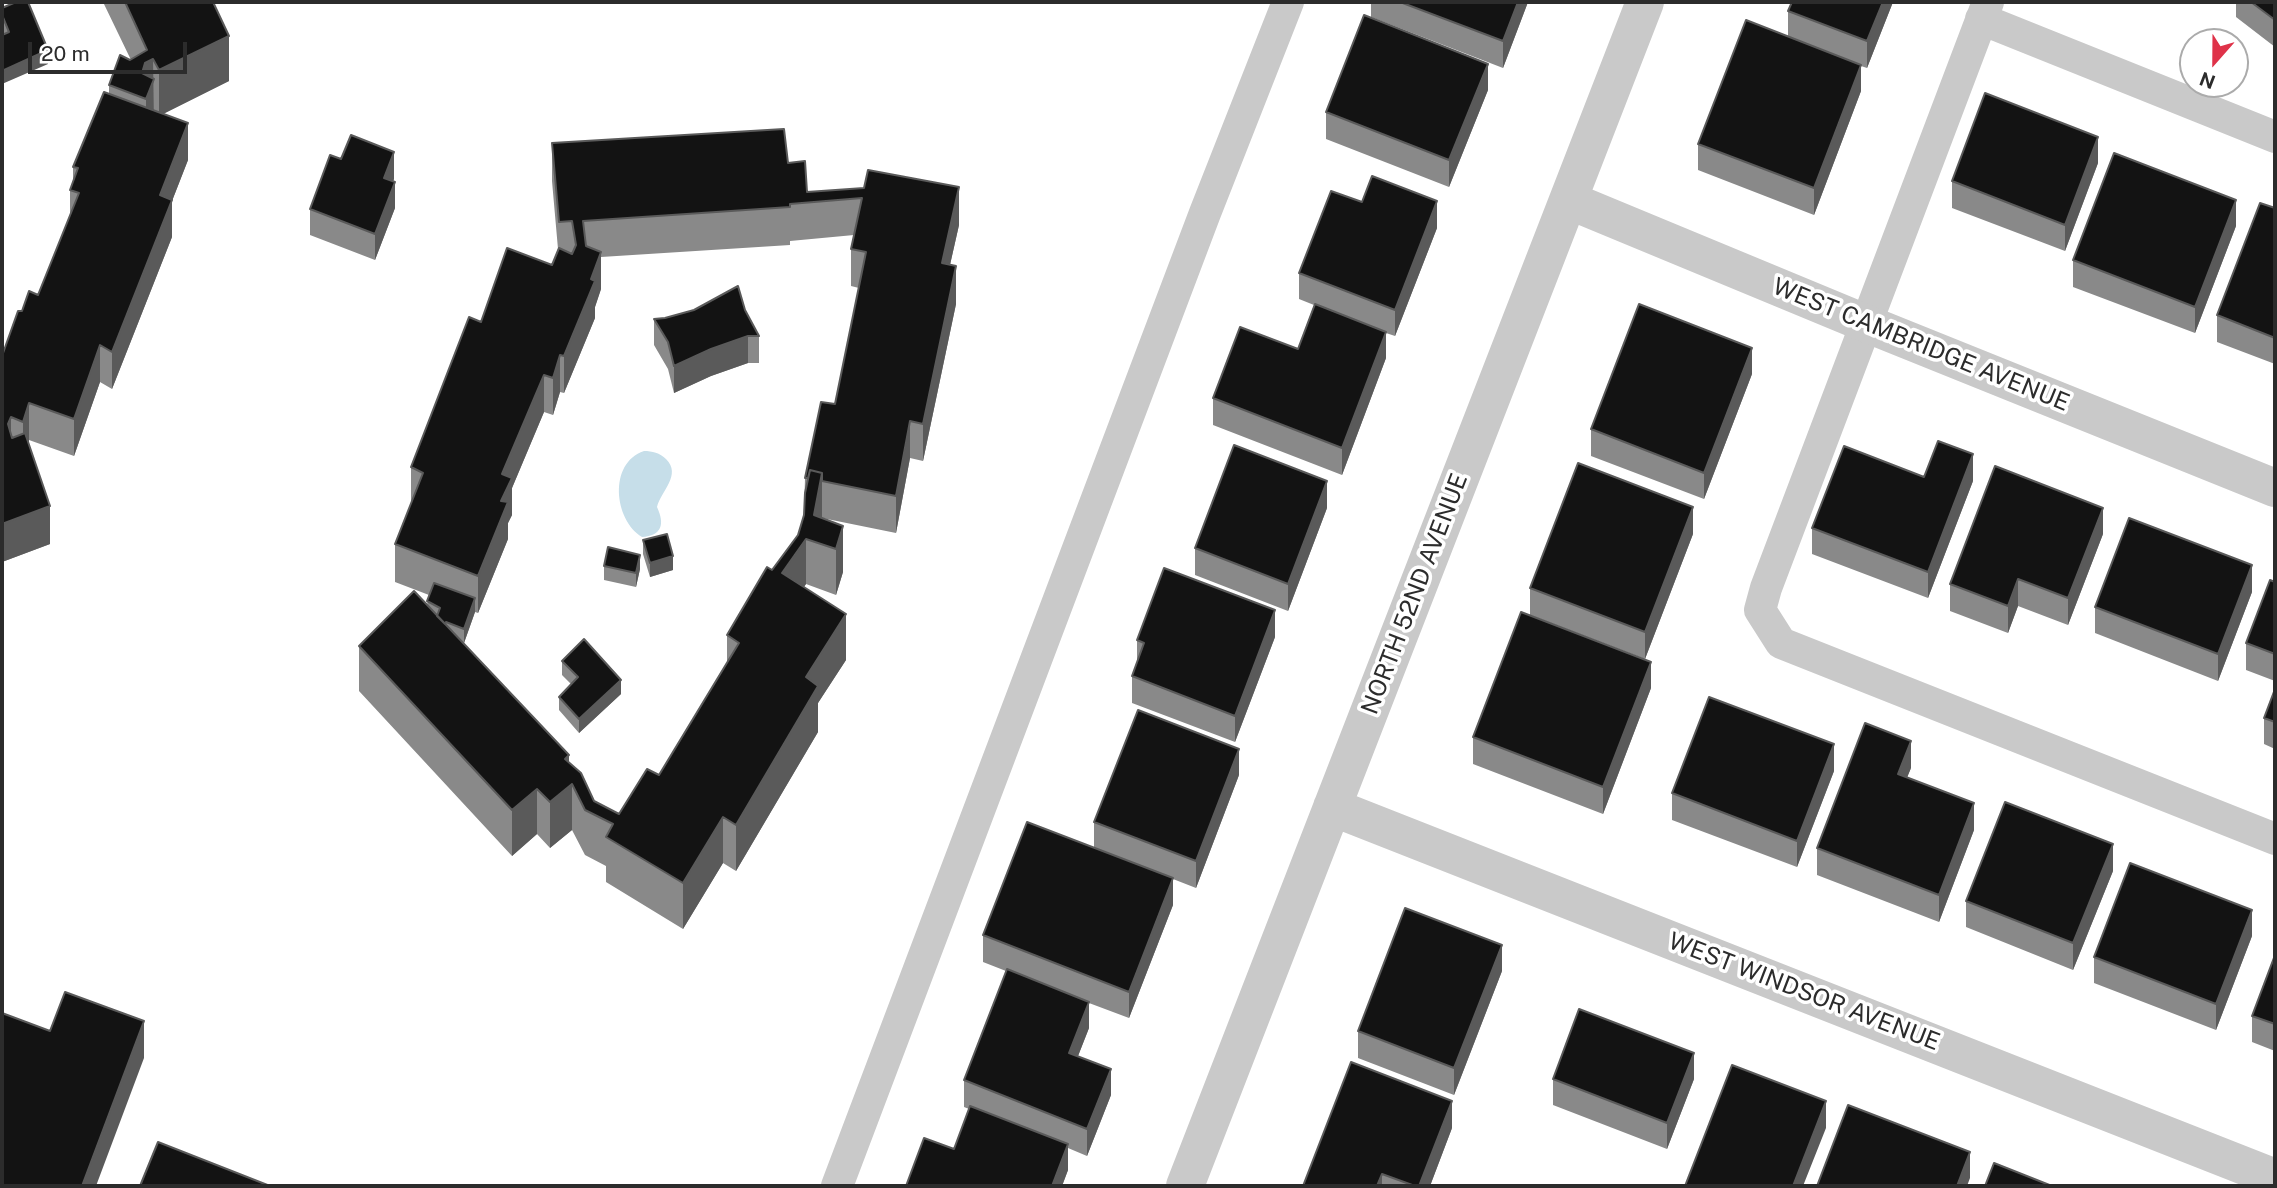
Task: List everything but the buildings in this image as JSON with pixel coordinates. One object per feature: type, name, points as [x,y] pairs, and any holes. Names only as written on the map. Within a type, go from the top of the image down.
[{"type":"street","name":"NORTH 52ND AVENUE","points":[[1185,1186],[1645,2]]},
{"type":"street","name":"WEST CAMBRIDGE AVENUE","points":[[1568,200],[2275,488]]},
{"type":"street","name":"WEST WINDSOR AVENUE","points":[[1332,807],[2275,1178]]},
{"type":"lane","points":[[837,1186],[1205,213],[1288,2]]},
{"type":"lane","points":[[2275,137],[1984,10],[1760,610],[1781,643],[2275,839]]},
{"type":"water","points":[[644,451],[664,457],[672,471],[657,507],[661,519],[660,528],[654,534],[642,537],[625,518],[619,492],[625,467],[632,457]]}]
